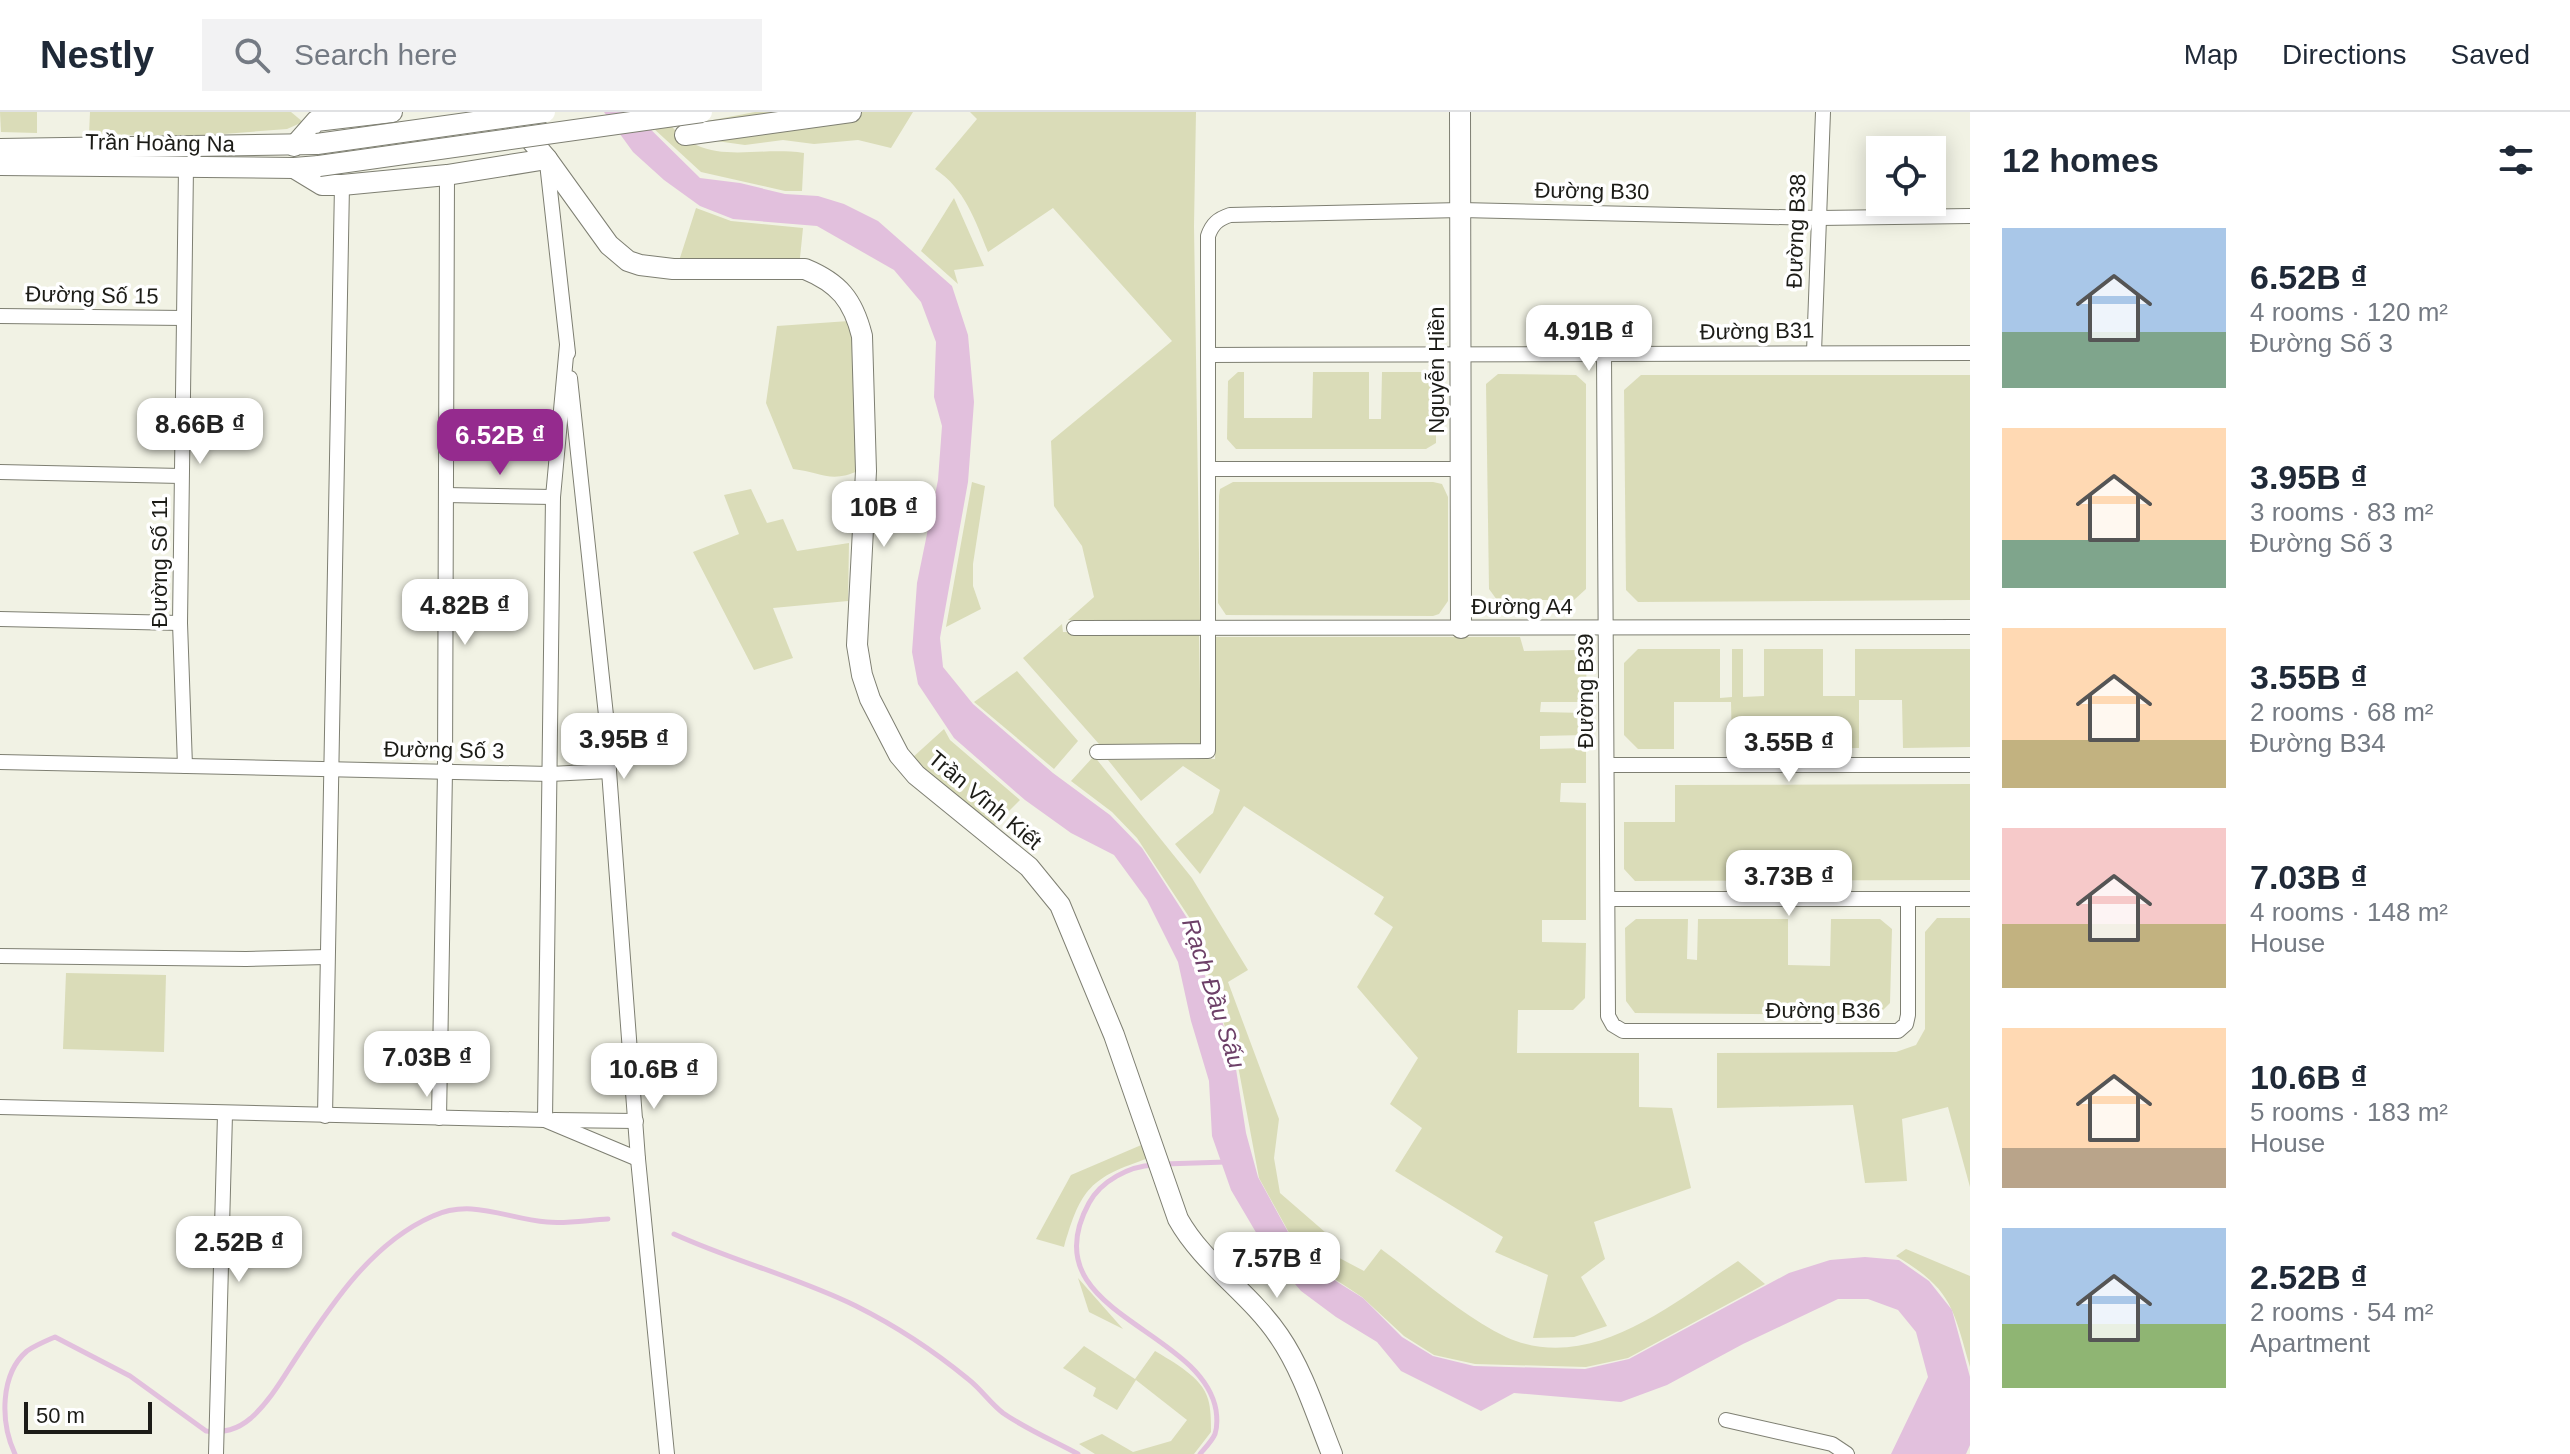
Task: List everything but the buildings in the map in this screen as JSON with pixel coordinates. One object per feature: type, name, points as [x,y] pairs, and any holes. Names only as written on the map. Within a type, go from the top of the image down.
[{"type":"street","points":[[294,146],[316,121],[392,112]]},
{"type":"street","name":"Trần Vĩnh Kiết","points":[[507,112],[547,159],[609,245],[628,261],[673,269],[805,269],[824,277],[849,301],[857,315],[862,336],[866,471],[857,645],[870,699],[899,755],[916,775],[1029,867],[1060,905],[1114,1035],[1178,1219],[1187,1235],[1278,1334],[1303,1382],[1332,1454]]},
{"type":"street","name":"Trần Hoàng Na","points":[[0,149],[294,146],[545,112]]},
{"type":"street","name":"Trần Hoàng Na","points":[[0,165],[294,168],[702,112]]},
{"type":"street","points":[[685,135],[851,112]]},
{"type":"street","name":"Nguyễn Hiền","points":[[1460,112],[1461,628]]},
{"type":"street","name":"Đường B38","points":[[1814,352],[1823,112]]},
{"type":"street","points":[[294,168],[322,185],[342,185],[447,175],[547,159],[608,734],[638,1159],[667,1454]]},
{"type":"street","name":"Đường Số 11","points":[[185,766],[180,623],[186,167]]},
{"type":"street","points":[[439,1118],[445,771],[447,175]]},
{"type":"street","points":[[325,1116],[342,185]]},
{"type":"street","name":"Đường B30","points":[[1208,355],[1208,236],[1215,223],[1230,215],[1461,210],[1819,218],[1970,216]]},
{"type":"street","name":"Đường Số 15","points":[[0,316],[184,318]]},
{"type":"street","points":[[545,1120],[553,497],[567,345]]},
{"type":"street","name":"Đường B31","points":[[1208,355],[1970,353]]},
{"type":"street","name":"Đường B39","points":[[1604,354],[1608,1016],[1613,1025]]},
{"type":"street","points":[[1097,752],[1208,751],[1208,355]]},
{"type":"street","points":[[1208,469],[1460,469]]},
{"type":"street","points":[[0,472],[181,476]]},
{"type":"street","points":[[446,495],[553,497]]},
{"type":"street","points":[[0,619],[180,623]]},
{"type":"street","name":"Đường A4","points":[[1074,628],[1970,627]]},
{"type":"street","name":"Đường Số 3","points":[[0,762],[550,774],[609,771]]},
{"type":"street","points":[[1607,765],[1970,765]]},
{"type":"street","points":[[1609,899],[1970,899]]},
{"type":"street","name":"Đường B36","points":[[1613,1025],[1623,1031],[1898,1031],[1906,1024],[1908,1015],[1908,899]]},
{"type":"street","points":[[0,956],[327,957]]},
{"type":"street","points":[[0,1107],[636,1121]]},
{"type":"street","points":[[216,1454],[225,1114]]},
{"type":"street","points":[[545,1120],[638,1159]]},
{"type":"street","points":[[1726,1420],[1832,1444],[1847,1454]]},
{"type":"green space","points":[[0,112],[37,112],[37,133],[1,132]]},
{"type":"green space","points":[[90,112],[291,112],[303,122],[287,129],[197,136],[89,134]]},
{"type":"green space","points":[[661,112],[676,131],[691,143],[708,149],[804,153],[802,191],[785,191],[701,172],[640,116]]},
{"type":"green space","points":[[755,112],[913,112],[891,148],[858,140],[814,144],[783,140],[745,145],[709,140],[686,125]]},
{"type":"green space","points":[[970,112],[1196,112],[1194,226],[1200,620],[1068,620],[1094,597],[1082,546],[1054,506],[1051,441],[1172,341],[1053,208],[988,252],[962,196],[935,169],[977,119]]},
{"type":"green space","points":[[954,198],[984,266],[954,270],[958,284],[921,251]]},
{"type":"green space","points":[[696,208],[731,221],[803,228],[800,258],[679,261]]},
{"type":"green space","points":[[849,321],[854,349],[860,470],[833,477],[793,469],[766,403],[777,326]]},
{"type":"green space","points":[[1238,372],[1244,372],[1244,418],[1312,418],[1313,372],[1369,372],[1369,419],[1381,419],[1382,372],[1427,372],[1436,382],[1436,443],[1426,449],[1236,449],[1227,439],[1228,381]]},
{"type":"green space","points":[[1498,374],[1576,375],[1586,384],[1586,589],[1574,600],[1497,600],[1489,589],[1486,384]]},
{"type":"green space","points":[[1641,375],[1970,375],[1970,600],[1638,602],[1626,590],[1624,390]]},
{"type":"green space","points":[[972,482],[985,486],[973,564],[973,586],[981,609],[946,627]]},
{"type":"green space","points":[[1233,482],[1442,484],[1448,497],[1448,601],[1439,614],[1433,616],[1226,615],[1218,603],[1219,496],[1220,489]]},
{"type":"green space","points":[[751,489],[767,523],[783,519],[797,551],[849,543],[848,601],[773,608],[793,658],[754,670],[693,552],[739,534],[724,495]]},
{"type":"green space","points":[[1062,624],[1063,632],[1199,635],[1201,745],[1099,744],[1023,658]]},
{"type":"green space","points":[[1216,637],[1520,637],[1524,651],[1577,650],[1586,659],[1587,702],[1541,702],[1540,712],[1586,713],[1586,735],[1540,736],[1540,749],[1586,748],[1586,783],[1561,783],[1560,802],[1586,803],[1586,920],[1542,920],[1542,942],[1586,943],[1585,998],[1573,1010],[1518,1010],[1517,1053],[1639,1053],[1639,1107],[1672,1108],[1691,1188],[1594,1222],[1605,1259],[1581,1277],[1607,1326],[1574,1337],[1533,1338],[1548,1275],[1495,1252],[1503,1237],[1395,1171],[1422,1128],[1390,1104],[1418,1058],[1357,987],[1393,927],[1374,914],[1384,897],[1244,806],[1200,874],[1175,844],[1213,813],[1220,790],[1183,766],[1141,801],[1108,760],[1215,759]]},
{"type":"green space","points":[[1638,649],[1720,649],[1720,698],[1732,697],[1732,649],[1743,649],[1743,697],[1764,696],[1764,649],[1823,649],[1823,696],[1855,696],[1855,649],[1970,649],[1970,747],[1903,748],[1902,700],[1859,700],[1859,748],[1732,749],[1731,702],[1674,702],[1674,749],[1638,749],[1624,735],[1624,663]]},
{"type":"green space","points":[[1017,671],[1078,741],[1054,769],[974,702]]},
{"type":"green space","points":[[944,729],[950,740],[1020,800],[993,827],[912,758]]},
{"type":"green space","points":[[1094,756],[1192,878],[1248,970],[1228,982],[1279,1119],[1274,1158],[1280,1193],[1333,1239],[1328,1252],[1364,1271],[1381,1249],[1490,1329],[1537,1346],[1568,1347],[1599,1341],[1628,1329],[1657,1314],[1738,1261],[1765,1284],[1628,1358],[1586,1367],[1475,1364],[1434,1355],[1404,1336],[1362,1297],[1324,1272],[1293,1240],[1259,1178],[1239,1071],[1191,920],[1137,838],[1112,812],[1071,781]]},
{"type":"green space","points":[[1970,784],[1970,880],[1635,881],[1624,869],[1624,822],[1675,822],[1675,785]]},
{"type":"green space","points":[[1937,918],[1970,918],[1970,1187],[1948,1107],[1902,1119],[1907,1181],[1865,1183],[1853,1105],[1717,1108],[1717,1053],[1896,1052],[1916,1045],[1925,1029],[1925,932]]},
{"type":"green space","points":[[1636,919],[1688,919],[1687,959],[1697,960],[1698,919],[1788,919],[1788,965],[1830,966],[1831,919],[1880,919],[1892,929],[1890,1003],[1878,1015],[1635,1013],[1626,1001],[1625,928]]},
{"type":"green space","points":[[66,973],[166,975],[164,1052],[63,1049]]},
{"type":"green space","points":[[1146,1143],[1149,1158],[1101,1179],[1083,1198],[1064,1247],[1036,1239],[1071,1175]]},
{"type":"green space","points":[[1906,1249],[1970,1276],[1970,1367],[1954,1315],[1940,1290],[1896,1256]]},
{"type":"green space","points":[[1078,1278],[1123,1329],[1089,1312]]},
{"type":"green space","points":[[1084,1346],[1135,1379],[1155,1351],[1193,1377],[1208,1399],[1211,1428],[1194,1454],[1095,1454],[1079,1444],[1102,1434],[1133,1452],[1171,1441],[1187,1420],[1136,1380],[1117,1410],[1093,1396],[1096,1388],[1063,1368]]},
{"type":"shaded area","name":"Rạch Đầu Sấu","points":[[604,112],[633,112],[700,178],[740,183],[785,194],[818,196],[844,204],[878,221],[952,286],[968,335],[974,402],[968,482],[940,638],[943,667],[973,704],[1053,773],[1110,815],[1142,848],[1189,921],[1236,1069],[1246,1133],[1258,1177],[1293,1241],[1323,1273],[1363,1298],[1402,1337],[1433,1356],[1474,1366],[1585,1369],[1629,1359],[1789,1273],[1830,1260],[1865,1257],[1899,1260],[1929,1281],[1952,1310],[1970,1377],[1970,1445],[1966,1454],[1891,1454],[1928,1377],[1916,1332],[1898,1310],[1868,1299],[1838,1299],[1743,1344],[1667,1385],[1621,1402],[1514,1393],[1481,1411],[1401,1371],[1377,1342],[1301,1291],[1267,1251],[1231,1190],[1212,1136],[1209,1081],[1178,962],[1147,900],[1114,855],[1071,833],[1025,800],[954,738],[918,684],[912,652],[917,583],[938,480],[942,426],[934,397],[936,342],[921,302],[894,270],[817,226],[733,219],[700,206],[633,152]]},
{"type":"waterway","points":[[1164,1164],[1226,1162]]},
{"type":"waterway","points":[[1154,1165],[1126,1172],[1094,1195],[1077,1240],[1081,1270],[1099,1295],[1181,1358],[1204,1382],[1216,1410],[1216,1432],[1200,1454]]},
{"type":"waterway","points":[[15,1454],[5,1413],[7,1385],[18,1361],[27,1351],[55,1337],[130,1376],[206,1431],[230,1430],[246,1422],[265,1404],[356,1275],[411,1227],[447,1211],[462,1209],[547,1222],[608,1219]]},
{"type":"waterway","points":[[674,1234],[811,1286],[871,1314],[942,1359],[973,1383],[1003,1413],[1078,1454]]}]
